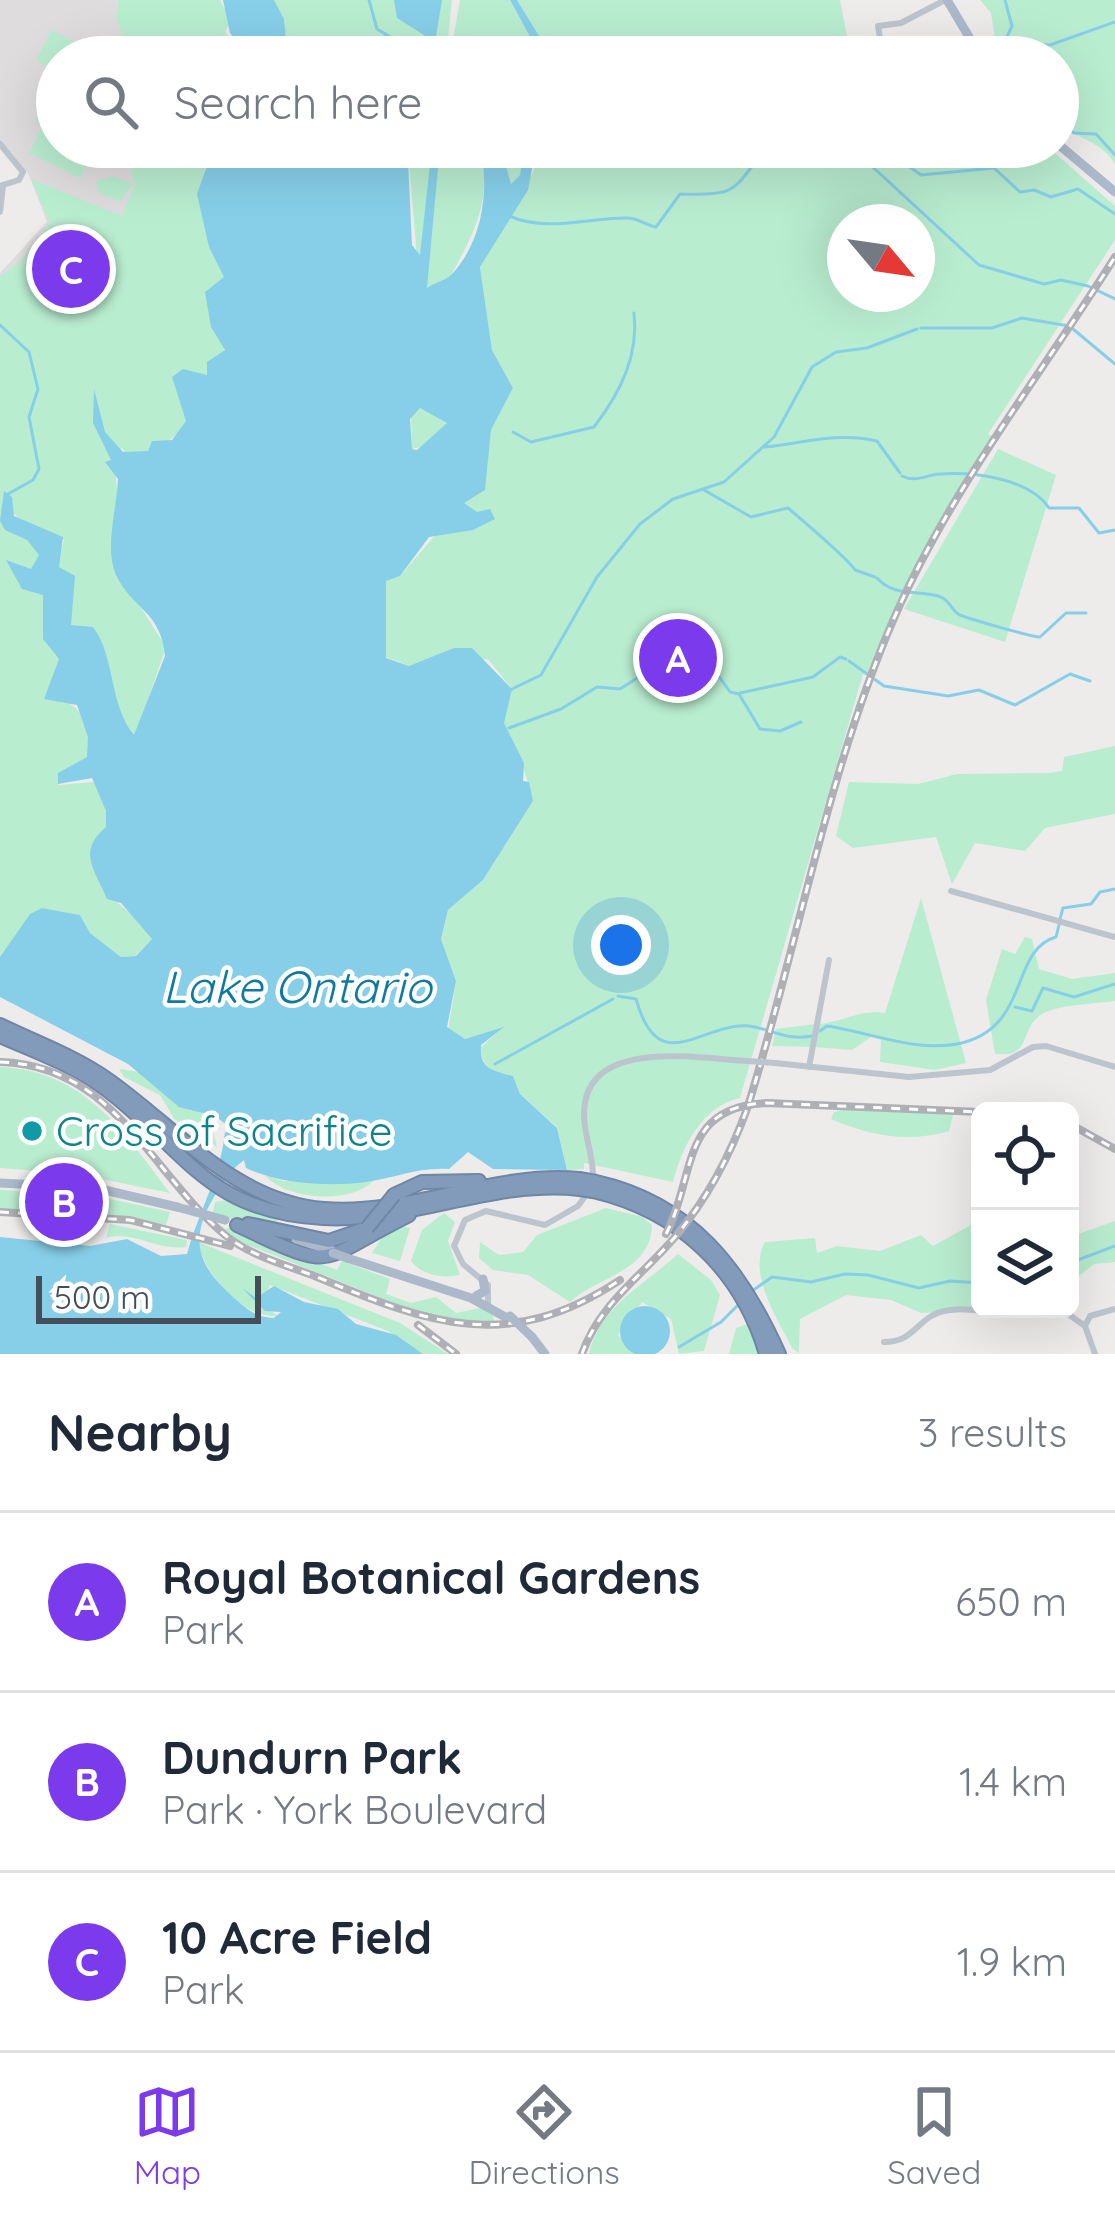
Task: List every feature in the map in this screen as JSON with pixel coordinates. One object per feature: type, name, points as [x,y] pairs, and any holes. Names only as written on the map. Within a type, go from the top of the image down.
[{"type":"highway","points":[[0,1025],[106,1078],[210,1162],[237,1180],[288,1202],[338,1209],[516,1181]]},
{"type":"highway","points":[[0,1036],[106,1090],[200,1177],[229,1194],[283,1213],[338,1219],[541,1187],[587,1185],[631,1201],[689,1234],[731,1279],[772,1353]]},
{"type":"highway","points":[[236,1223],[338,1241],[367,1228],[394,1195],[422,1182],[516,1181],[638,1194],[689,1223],[736,1271],[763,1318],[772,1353]]},
{"type":"highway","points":[[236,1223],[307,1256],[329,1259],[406,1216],[478,1197]]},
{"type":"main road","points":[[946,0],[969,36]]},
{"type":"main road","points":[[1079,162],[1115,192]]},
{"type":"main road","points":[[0,1183],[89,1188],[177,1207],[476,1296],[510,1317],[543,1354]]},
{"type":"main road","points":[[349,1257],[489,1304]]},
{"type":"main road","points":[[476,1296],[485,1291],[483,1280]]},
{"type":"street","points":[[877,36],[873,24],[901,23],[946,0]]},
{"type":"street","points":[[0,144],[23,172],[19,180],[2,186],[0,212]]},
{"type":"street","points":[[951,891],[1115,937]]},
{"type":"street","points":[[808,1066],[830,961]]},
{"type":"street","points":[[489,1304],[490,1288],[457,1255],[459,1226],[471,1215],[487,1211],[520,1223],[545,1225],[578,1206],[593,1178],[585,1102],[606,1072],[637,1058],[748,1061],[909,1077],[1005,1066],[1022,1052],[1046,1046],[1115,1066]]},
{"type":"street","points":[[1085,1326],[1090,1316],[1115,1309]]},
{"type":"street","points":[[884,1342],[906,1338],[940,1314],[971,1315]]},
{"type":"street","points":[[1074,1318],[1085,1326],[1094,1354]]},
{"type":"shaded area","points":[[0,0],[118,0],[116,19],[123,36],[36,36],[36,168],[131,168],[135,184],[117,230],[0,292],[0,273],[47,222],[29,175],[0,141]]},
{"type":"green space","points":[[118,0],[220,0],[231,21],[225,32],[229,36],[123,36],[116,19]]},
{"type":"green space","points":[[274,0],[452,0],[448,36],[286,36]]},
{"type":"green space","points":[[460,0],[510,0],[530,36],[454,36]]},
{"type":"green space","points":[[517,0],[840,0],[847,36],[539,36]]},
{"type":"green space","points":[[980,0],[1115,0],[1115,164],[1097,145],[1079,136],[1079,36],[995,36],[991,13]]},
{"type":"green space","points":[[60,168],[85,168],[80,178]]},
{"type":"green space","points":[[205,168],[202,210],[225,277],[228,304],[221,362],[196,414],[154,448],[127,455],[121,447],[116,478],[124,581],[166,647],[135,738],[131,739],[110,693],[101,652],[69,625],[58,560],[64,540],[29,526],[4,506],[43,553],[61,661],[49,697],[77,710],[89,736],[88,760],[61,777],[58,785],[96,782],[109,812],[107,894],[151,931],[152,939],[135,956],[121,957],[90,933],[80,915],[42,908],[0,957],[0,276],[22,260],[50,223],[31,179],[122,216],[135,184],[130,171]]},
{"type":"green space","points":[[409,168],[431,168],[420,292]]},
{"type":"green space","points":[[438,168],[483,168],[482,200],[473,231],[449,279],[426,289]]},
{"type":"green space","points":[[507,168],[521,168],[520,176],[511,184]]},
{"type":"green space","points":[[534,168],[1072,168],[1115,206],[1115,240],[988,434],[997,438],[905,589],[869,676],[863,674],[740,1098],[704,1119],[682,1155],[673,1182],[584,1163],[584,1169],[567,1170],[557,1127],[520,1094],[513,1076],[495,1071],[484,1061],[480,1048],[500,1030],[465,1039],[448,1031],[456,981],[441,939],[448,910],[483,880],[533,801],[503,723],[512,689],[488,659],[410,666],[386,657],[386,581],[400,576],[484,479],[491,430],[513,388],[492,350],[480,267]]},
{"type":"green space","points":[[112,176],[133,184],[120,201],[99,193],[96,182]]},
{"type":"green space","points":[[420,408],[445,419],[456,433],[443,442],[412,449],[411,416]]},
{"type":"green space","points":[[998,449],[1056,475],[1005,642],[904,609]]},
{"type":"green space","points":[[1115,746],[1115,814],[1045,828],[1025,851],[975,843],[952,884],[936,837],[853,848],[836,836],[849,782],[918,784],[957,774],[1049,773],[1062,771],[1064,757]]},
{"type":"green space","points":[[921,898],[966,1063],[935,1070],[880,1062],[881,1040],[871,1037],[852,1050],[814,1047],[818,1024],[885,1013]]},
{"type":"green space","points":[[1025,937],[1032,939],[1039,969],[1072,979],[1115,973],[1115,1001],[1046,1012],[1031,1025],[1016,1051],[995,1054],[986,1000],[1002,949],[1015,954]]},
{"type":"green space","points":[[815,1024],[810,1047],[772,1046],[776,1029]]},
{"type":"green space","points":[[0,1067],[30,1071],[79,1092],[118,1127],[170,1193],[77,1174],[0,1168]]},
{"type":"green space","points":[[119,1069],[139,1072],[210,1118],[217,1148],[197,1128],[175,1120],[160,1095],[124,1077]]},
{"type":"green space","points":[[857,1107],[953,1115],[949,1131],[919,1137],[860,1130],[831,1119],[834,1112]]},
{"type":"green space","points":[[265,1175],[283,1181],[374,1180],[350,1193],[319,1196],[287,1190]]},
{"type":"green space","points":[[0,1190],[97,1196],[170,1212],[166,1225],[113,1215],[0,1209]]},
{"type":"green space","points":[[227,1200],[280,1219],[270,1226],[212,1216],[215,1202]]},
{"type":"green space","points":[[606,1208],[642,1217],[652,1225],[649,1241],[633,1263],[570,1302],[528,1275],[493,1270],[479,1258],[480,1242],[499,1255],[523,1252],[537,1235]]},
{"type":"green space","points":[[444,1213],[455,1222],[448,1241],[460,1275],[433,1275],[411,1261],[422,1230]]},
{"type":"green space","points":[[1115,1221],[1115,1262],[1094,1264],[1079,1276],[1079,1234]]},
{"type":"green space","points":[[110,1224],[187,1240],[186,1247],[106,1238]]},
{"type":"green space","points":[[401,1226],[410,1228],[400,1261],[372,1253],[383,1236]]},
{"type":"green space","points":[[969,1226],[971,1311],[921,1313],[891,1300],[846,1295],[800,1319],[799,1353],[792,1348],[762,1282],[760,1255],[765,1242],[815,1238],[817,1253],[837,1246],[880,1251],[921,1235],[933,1246]]},
{"type":"green space","points":[[224,1229],[337,1270],[342,1261],[390,1279],[386,1294],[411,1303],[436,1297],[456,1313],[481,1308],[493,1315],[495,1325],[434,1319],[233,1239]]},
{"type":"green space","points":[[198,1242],[400,1323],[448,1354],[423,1354],[388,1331],[270,1285],[262,1305],[278,1316],[251,1310],[216,1280]]},
{"type":"green space","points":[[678,1254],[711,1280],[720,1295],[704,1351],[679,1354],[671,1319],[642,1302],[618,1335],[641,1354],[589,1354],[613,1310]]},
{"type":"green space","points":[[748,1324],[760,1354],[729,1354],[736,1328]]},
{"type":"water","points":[[223,0],[274,0],[286,36],[232,36]]},
{"type":"water","points":[[394,0],[442,0],[436,36],[426,36],[397,18]]},
{"type":"water","points":[[510,0],[517,0],[539,36],[530,36]]},
{"type":"water","name":"Lake Ontario","points":[[206,168],[408,168],[412,245],[420,255],[430,168],[438,168],[427,288],[451,275],[470,247],[484,197],[483,168],[507,168],[511,184],[521,168],[532,168],[528,190],[480,267],[492,350],[513,388],[491,430],[485,490],[464,503],[477,512],[490,509],[495,519],[473,530],[429,537],[400,576],[386,581],[386,658],[409,666],[454,648],[472,648],[512,689],[504,723],[524,763],[523,781],[529,782],[533,801],[483,880],[448,910],[441,939],[456,981],[447,1027],[465,1039],[504,1027],[481,1045],[482,1059],[494,1070],[513,1076],[520,1094],[557,1128],[567,1170],[493,1169],[468,1152],[449,1169],[321,1184],[259,1173],[246,1168],[244,1160],[214,1197],[201,1226],[201,1251],[211,1274],[247,1309],[274,1318],[281,1312],[265,1311],[242,1288],[256,1298],[274,1286],[304,1302],[338,1309],[356,1324],[396,1335],[423,1354],[0,1354],[0,1237],[90,1246],[127,1239],[161,1256],[187,1254],[225,1132],[240,1135],[215,1116],[179,1107],[128,1064],[0,997],[0,957],[30,914],[42,908],[80,915],[90,933],[121,957],[136,956],[152,939],[121,903],[107,899],[93,869],[92,844],[106,827],[106,811],[92,778],[58,784],[58,773],[87,757],[88,737],[77,705],[44,699],[59,659],[43,639],[43,595],[22,589],[6,560],[31,569],[39,555],[0,521],[4,491],[12,497],[14,516],[63,537],[59,567],[75,576],[71,625],[93,627],[100,638],[120,709],[134,735],[165,656],[158,629],[123,586],[113,564],[118,479],[105,462],[111,460],[93,423],[94,389],[105,432],[123,452],[148,451],[152,441],[172,440],[186,421],[172,377],[183,369],[207,375],[207,362],[225,350],[211,327],[205,292],[224,277],[209,247],[197,194]],"holes":[[[420,408],[447,423],[417,450],[412,449],[410,419]]]},
{"type":"water","points":[[636,1308],[654,1308],[668,1322],[668,1340],[654,1354],[636,1354],[622,1340],[622,1322]]},
{"type":"waterway","points":[[369,0],[377,29],[389,36]]},
{"type":"waterway","points":[[1005,0],[1012,26],[1007,36]]},
{"type":"waterway","points":[[1075,36],[1115,22]]},
{"type":"waterway","points":[[1079,133],[1096,134],[1115,155]]},
{"type":"waterway","points":[[509,216],[554,224],[628,218],[656,227],[680,194],[726,191],[751,168]]},
{"type":"waterway","points":[[874,168],[979,265],[1044,284],[1061,280],[1088,286],[1115,299]]},
{"type":"waterway","points":[[911,168],[921,175],[994,168]]},
{"type":"waterway","points":[[994,168],[1020,192],[1034,190],[1051,197],[1078,189],[1115,214]]},
{"type":"waterway","points":[[513,432],[531,442],[594,427],[626,373],[634,344],[634,313]]},
{"type":"waterway","points":[[921,328],[992,328],[1022,318],[1069,326]]},
{"type":"waterway","points":[[0,325],[29,352],[38,389],[29,417],[39,469],[33,480],[8,494]]},
{"type":"waterway","points":[[512,689],[541,675],[597,577],[640,524],[673,499],[724,482],[774,437],[812,367],[836,352],[867,348],[917,329]]},
{"type":"waterway","points":[[1073,329],[1115,364]]},
{"type":"waterway","points":[[765,447],[834,438],[877,441],[900,473]]},
{"type":"waterway","points":[[902,476],[1000,479],[1028,490],[1049,508],[1079,508],[1099,533],[1115,530]]},
{"type":"waterway","points":[[704,490],[751,517],[788,508],[855,570],[875,577]]},
{"type":"waterway","points":[[877,578],[898,590],[942,598],[962,616],[1034,636],[1040,637],[1066,613],[1086,613]]},
{"type":"waterway","points":[[509,728],[561,709],[597,687],[620,689],[675,654],[718,675],[730,692],[739,694],[760,729],[780,731],[801,722]]},
{"type":"waterway","points":[[740,693],[813,677],[840,657],[846,659]]},
{"type":"waterway","points":[[849,661],[884,686],[948,696],[979,690],[1015,705],[1070,674],[1090,681]]},
{"type":"waterway","points":[[1060,919],[1063,908],[1091,904],[1100,892],[1115,889]]},
{"type":"waterway","points":[[820,1031],[827,1026],[941,1046],[981,1036],[997,1023],[1031,957],[1056,937],[1059,925]]},
{"type":"waterway","points":[[1015,1007],[1032,1011],[1043,988],[1074,997],[1115,984]]},
{"type":"waterway","points":[[618,996],[636,999],[645,1024],[669,1043],[749,1026],[787,1036],[812,1036]]},
{"type":"waterway","points":[[495,1064],[613,999]]},
{"type":"waterway","points":[[1079,1260],[1115,1246]]},
{"type":"waterway","points":[[752,1291],[772,1277],[811,1282],[845,1274],[919,1288],[950,1281],[971,1282]]},
{"type":"waterway","points":[[679,1347],[721,1322],[741,1302]]},
{"type":"railway","points":[[582,1354],[599,1320],[622,1291],[687,1222],[726,1158],[766,1045],[850,735],[895,616],[970,477],[1115,257]]},
{"type":"railway","points":[[0,1062],[39,1068],[73,1081],[101,1101],[198,1209],[246,1249],[396,1308],[469,1324],[505,1324],[579,1303],[620,1280]]},
{"type":"railway","points":[[666,1234],[704,1131],[718,1117],[739,1107],[767,1103],[971,1112]]},
{"type":"railway","points":[[1079,1129],[1115,1149]]},
{"type":"railway","points":[[0,1212],[130,1220],[230,1246]]},
{"type":"railway","points":[[418,1325],[456,1354]]},
{"type":"place","name":"10 Acre Field","points":[[71,269]]},
{"type":"place","name":"Royal Botanical Gardens","points":[[678,658]]},
{"type":"place","name":"Cross of Sacrifice","points":[[32,1131]]},
{"type":"place","name":"Dundurn Park","points":[[64,1202]]}]
